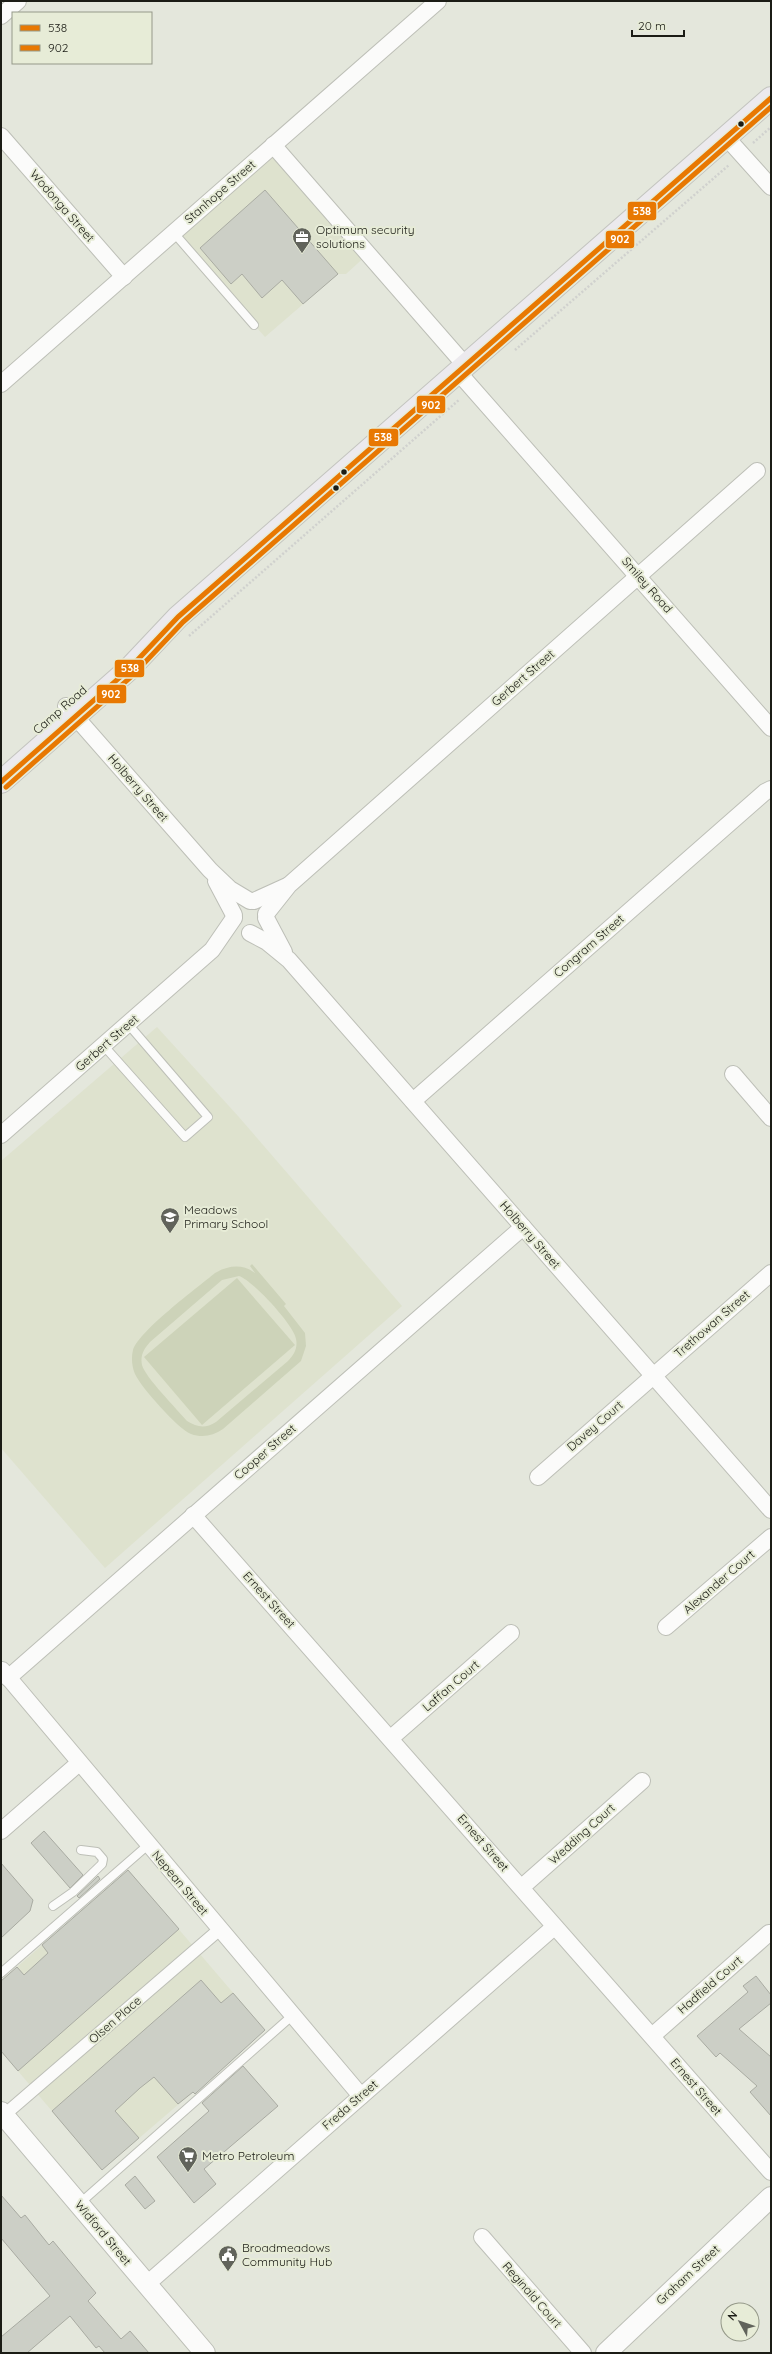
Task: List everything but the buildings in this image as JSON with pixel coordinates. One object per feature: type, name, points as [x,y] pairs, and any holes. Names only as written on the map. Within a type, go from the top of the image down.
[{"type":"main road","name":"Camp Road","points":[[1,762],[128,670],[178,618],[771,98]]},
{"type":"main road","name":"Camp Road","points":[[1,782],[70,712]]},
{"type":"street","points":[[1,16],[18,1]]},
{"type":"street","name":"Stanhope Street","points":[[1,384],[438,1]]},
{"type":"street","name":"Wodonga Street","points":[[1,136],[124,277]]},
{"type":"street","points":[[726,137],[771,187]]},
{"type":"street","name":"Smiley Road","points":[[273,145],[462,369],[473,388],[771,728]]},
{"type":"street","name":"Gerbert Street","points":[[266,916],[288,885],[757,471]]},
{"type":"street","name":"Holberry Street","points":[[70,712],[210,870],[230,889],[252,901]]},
{"type":"street","name":"Congram Street","points":[[413,1101],[769,788]]},
{"type":"street","name":"Holberry Street","points":[[210,870],[234,916]]},
{"type":"street","name":"Gerbert Street","points":[[252,901],[288,885]]},
{"type":"street","points":[[252,901],[262,906],[266,916],[259,930],[247,932],[237,926],[234,916],[242,903],[252,901]]},
{"type":"street","name":"Gerbert Street","points":[[212,950],[234,916]]},
{"type":"street","name":"Holberry Street","points":[[266,916],[289,960]]},
{"type":"street","name":"Gerbert Street","points":[[1,1135],[212,950],[247,932]]},
{"type":"street","name":"Holberry Street","points":[[247,932],[267,942],[289,960],[771,1510]]},
{"type":"street","points":[[733,1074],[771,1118]]},
{"type":"street","name":"Cooper Street","points":[[5,1673],[193,1515],[522,1226]]},
{"type":"street","name":"Trethowan Street","points":[[653,1376],[771,1273]]},
{"type":"street","name":"Davey Court","points":[[538,1477],[653,1376]]},
{"type":"street","name":"Ernest Street","points":[[193,1515],[391,1738],[522,1887],[554,1927],[771,2172]]},
{"type":"street","name":"Alexander Court","points":[[666,1627],[771,1537]]},
{"type":"street","name":"Laffan Court","points":[[391,1738],[511,1633]]},
{"type":"street","name":"Nepean Street","points":[[5,1673],[148,1845],[361,2096]]},
{"type":"street","points":[[1,1831],[79,1763]]},
{"type":"street","name":"Wedding Court","points":[[522,1887],[642,1781]]},
{"type":"street","name":"Freda Street","points":[[147,2284],[554,1927]]},
{"type":"street","name":"Olsen Place","points":[[6,2111],[220,1929]]},
{"type":"street","name":"Hadfield Court","points":[[652,2036],[769,1933]]},
{"type":"street","name":"Widford Street","points":[[6,2111],[79,2204],[205,2353]]},
{"type":"street","name":"Graham Street","points":[[606,2353],[770,2198]]},
{"type":"street","name":"Reginald Court","points":[[482,2237],[583,2353]]},
{"type":"lane","points":[[174,232],[254,325]]},
{"type":"lane","points":[[104,1046],[185,1137],[208,1117],[128,1024]]},
{"type":"lane","points":[[1,1973],[148,1845]]},
{"type":"lane","points":[[53,1906],[84,1882],[102,1864],[103,1859],[97,1852],[81,1850]]},
{"type":"lane","points":[[79,2204],[293,2015]]},
{"type":"path","points":[[513,352],[771,127]]},
{"type":"path","points":[[186,639],[473,388]]},
{"type":"shaded area","points":[[273,145],[368,254],[346,274],[338,274],[265,337],[174,233]]},
{"type":"shaded area","name":"Meadows Primary School","points":[[157,1027],[238,1116],[402,1306],[105,1568],[1,1448],[1,1161]]},
{"type":"shaded area","points":[[252,1264],[286,1304],[284,1306],[305,1333],[306,1346],[301,1361],[223,1429],[207,1436],[191,1434],[185,1431],[169,1416],[138,1380],[133,1365],[133,1350],[146,1332],[157,1321],[215,1273],[225,1268],[241,1267],[255,1273],[250,1266]],"holes":[[[239,1276],[245,1279],[272,1304],[294,1332],[296,1339],[295,1351],[288,1361],[216,1422],[208,1426],[194,1425],[187,1421],[144,1370],[142,1365],[143,1352],[150,1342],[222,1280]]]},
{"type":"shaded area","points":[[237,1278],[295,1345],[202,1425],[144,1357]]},
{"type":"shaded area","points":[[128,1870],[265,2030],[102,2170],[1,2051],[1,1981]]},
{"type":"transit line","name":"538","points":[[1,782],[128,670],[178,617],[771,98]]},
{"type":"transit line","name":"902","points":[[6,787],[133,675],[183,622],[771,107]]},
{"type":"place","name":"Optimum security solutions","points":[[302,254]]},
{"type":"place","name":"Meadows Primary School","points":[[170,1234]]},
{"type":"place","name":"Metro Petroleum","points":[[188,2173]]},
{"type":"place","name":"Broadmeadows Community Hub","points":[[228,2272]]}]
